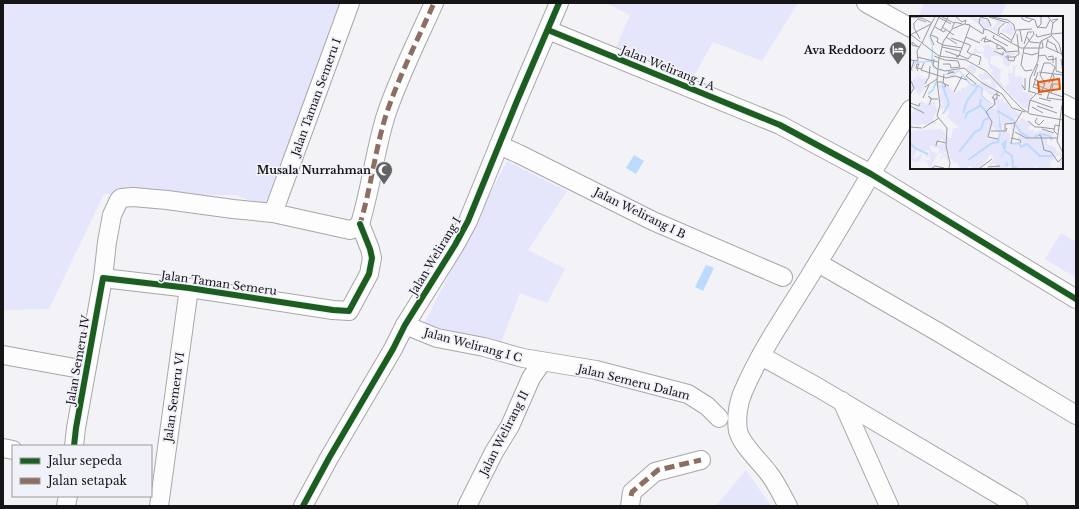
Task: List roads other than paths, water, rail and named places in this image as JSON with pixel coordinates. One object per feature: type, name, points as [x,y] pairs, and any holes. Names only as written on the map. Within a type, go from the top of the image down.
[{"type":"street","name":"Jalan Taman Semeru I","points":[[273,213],[350,3]]},
{"type":"street","points":[[103,278],[112,215],[121,198],[133,197],[167,200],[233,210],[273,213],[350,230],[360,224],[377,148],[387,113],[399,81],[434,3]]},
{"type":"street","name":"Jalan Welirang I","points":[[303,506],[329,458],[393,349],[404,325],[455,245],[468,221],[559,3]]},
{"type":"street","points":[[870,4],[910,27]]},
{"type":"street","name":"Jalan Welirang I A","points":[[548,30],[780,125],[871,174],[1076,299]]},
{"type":"street","points":[[1063,104],[1076,110]]},
{"type":"street","points":[[788,506],[771,476],[744,443],[738,432],[738,407],[742,393],[778,327],[910,111]]},
{"type":"street","name":"Jalan Welirang I B","points":[[499,145],[653,221],[782,277]]},
{"type":"street","name":"Jalan Taman Semeru","points":[[103,278],[189,288],[333,310],[349,311],[369,274],[372,258],[360,224]]},
{"type":"street","points":[[818,263],[938,332],[1076,415]]},
{"type":"street","name":"Jalan Semeru IV","points":[[74,445],[103,278]]},
{"type":"street","name":"Jalan Semeru VI","points":[[159,506],[189,288]]},
{"type":"street","name":"Jalan Welirang I C","points":[[404,325],[437,338],[484,347],[542,362]]},
{"type":"street","points":[[3,355],[86,370]]},
{"type":"street","points":[[761,356],[842,401],[1018,506]]},
{"type":"street","name":"Jalan Semeru Dalam","points":[[542,362],[596,370],[688,394],[702,403],[719,418]]},
{"type":"street","name":"Jalan Welirang II","points":[[467,506],[494,452],[510,426],[531,378],[542,362]]},
{"type":"street","points":[[842,401],[889,506]]},
{"type":"street","points":[[630,501],[632,492],[655,472],[701,460]]},
{"type":"water","points":[[634,155],[644,161],[636,174],[626,168]]},
{"type":"water","points":[[706,265],[714,268],[703,291],[695,287]]},
{"type":"place","name":"Ava Reddoorz","points":[[898,65]]},
{"type":"place","name":"Musala Nurrahman","points":[[384,185]]}]
